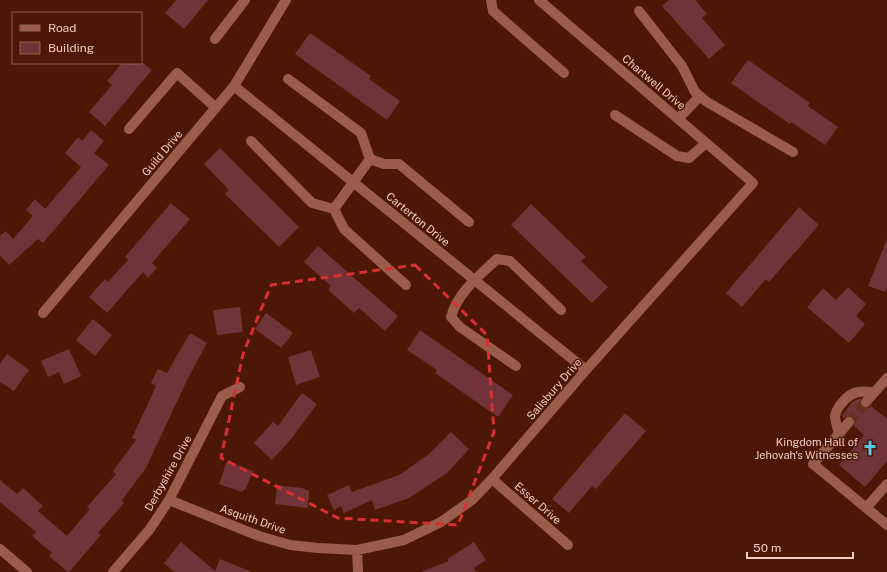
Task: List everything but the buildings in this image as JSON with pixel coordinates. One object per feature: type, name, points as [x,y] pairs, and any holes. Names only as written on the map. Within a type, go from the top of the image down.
[{"type":"street","points":[[215,39],[245,0]]},
{"type":"street","points":[[273,0],[284,3]]},
{"type":"street","points":[[491,0],[493,11],[564,73]]},
{"type":"street","name":"Chartwell Drive","points":[[539,0],[753,183]]},
{"type":"street","name":"Guild Drive","points":[[43,313],[234,86],[284,3]]},
{"type":"street","points":[[639,11],[682,66],[695,92],[793,152]]},
{"type":"street","points":[[129,129],[177,73],[216,108]]},
{"type":"street","points":[[288,79],[361,133],[370,159]]},
{"type":"street","name":"Carterton Drive","points":[[234,86],[586,370]]},
{"type":"street","points":[[678,119],[700,96]]},
{"type":"street","points":[[615,115],[677,156],[689,158],[706,143]]},
{"type":"street","points":[[251,141],[312,204],[334,209]]},
{"type":"street","points":[[334,209],[370,159]]},
{"type":"street","points":[[370,159],[384,164],[399,164],[469,222]]},
{"type":"street","name":"Salisbury Drive","points":[[357,550],[404,540],[441,522],[472,500],[753,183]]},
{"type":"street","points":[[334,209],[344,230],[406,285]]},
{"type":"street","points":[[516,366],[460,327],[452,317],[454,307],[474,280],[497,259],[510,261],[561,310]]},
{"type":"street","points":[[866,402],[887,378]]},
{"type":"street","name":"Derbyshire Drive","points":[[113,572],[150,528],[169,500],[222,396],[240,387]]},
{"type":"street","points":[[839,434],[835,417],[837,410],[844,401],[852,394],[876,390]]},
{"type":"street","points":[[849,422],[813,464],[887,525]]},
{"type":"street","name":"Esser Drive","points":[[492,479],[568,545]]},
{"type":"street","points":[[866,508],[887,484]]},
{"type":"street","name":"Asquith Drive","points":[[169,500],[259,536],[290,545],[357,550]]},
{"type":"street","points":[[0,549],[27,572]]},
{"type":"street","points":[[357,550],[358,572]]},
{"type":"highlighted area","points":[[415,265],[487,335],[494,432],[458,525],[338,518],[221,458],[243,354],[271,285]]},
{"type":"tunnel","points":[[849,422],[866,402]]},
{"type":"place","name":"Kingdom Hall of Jehovah's Witnesses","points":[[870,448]]}]
